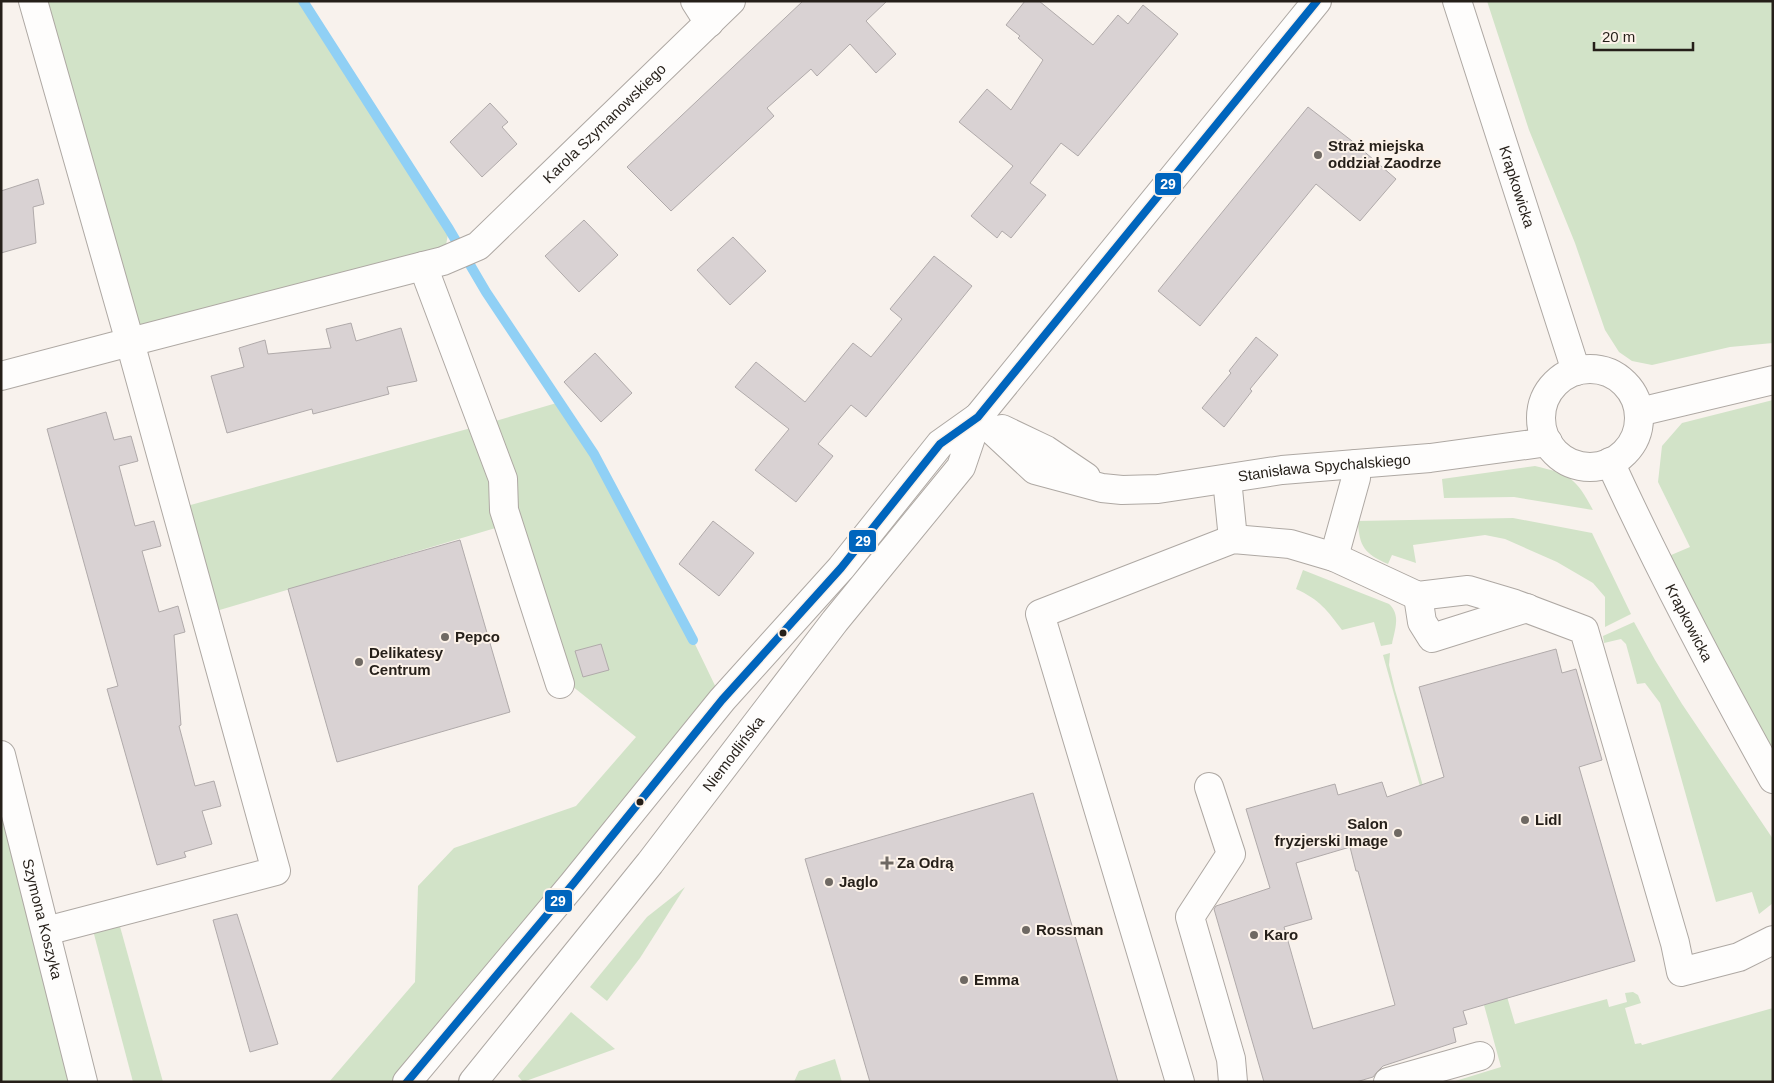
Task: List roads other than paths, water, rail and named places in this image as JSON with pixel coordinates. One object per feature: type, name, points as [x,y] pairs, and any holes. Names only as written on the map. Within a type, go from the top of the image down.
[{"type":"street","points":[[33,1],[130,342],[276,871],[46,930]]},
{"type":"street","name":"Karola Szymanowskiego","points":[[433,264],[478,246],[702,12],[731,1]]},
{"type":"street","name":"Niemodlińska","points":[[407,1082],[573,884],[722,700],[841,568],[940,444],[978,417],[1317,1]]},
{"type":"street","name":"Krapkowicka","points":[[1457,1],[1576,371]]},
{"type":"street","points":[[1,376],[433,264],[503,479],[504,510],[560,684]]},
{"type":"street","points":[[1593,369],[1610,372],[1624,382],[1634,396],[1639,412],[1638,428],[1633,442],[1623,454],[1610,462],[1593,467],[1575,464],[1559,456],[1548,442],[1542,426],[1542,408],[1548,392],[1560,379],[1576,371],[1593,369]]},
{"type":"street","points":[[1639,412],[1773,380]]},
{"type":"street","name":"Niemodlińska","points":[[473,1082],[650,863],[835,621],[961,467],[978,417]]},
{"type":"street","name":"Stanisława Spychalskiego","points":[[978,417],[1046,450],[1102,488],[1122,490],[1158,489],[1282,470],[1430,458],[1548,442]]},
{"type":"street","name":"Krapkowicka","points":[[1610,462],[1699,646],[1773,779]]},
{"type":"street","points":[[1334,557],[1356,478],[1356,464]]},
{"type":"street","points":[[1227,479],[1233,539]]},
{"type":"street","points":[[1180,1082],[1040,614],[1233,539],[1290,544],[1334,557],[1418,596],[1468,590],[1527,608],[1584,630],[1675,943],[1681,972],[1739,957],[1773,940]]},
{"type":"street","points":[[1418,596],[1422,622],[1432,638],[1527,608]]},
{"type":"street","name":"Szymona Koszyka","points":[[1,755],[83,1082]]},
{"type":"street","points":[[1209,787],[1231,854],[1190,916],[1231,1059],[1233,1082]]},
{"type":"street","points":[[1388,1082],[1480,1056]]},
{"type":"waterway","points":[[303,1],[449,229],[486,292],[594,454],[693,640]]},
{"type":"place","name":"Straż miejska oddział Zaodrze","points":[[1318,155]]},
{"type":"place","name":"Pepco","points":[[445,637]]},
{"type":"place","name":"Delikatesy Centrum","points":[[359,662]]},
{"type":"place","name":"Lidl","points":[[1525,820]]},
{"type":"place","name":"Salon fryzjerski Image","points":[[1398,833]]},
{"type":"place","name":"Za Odrą","points":[[887,863]]},
{"type":"place","name":"Jaglo","points":[[829,882]]},
{"type":"place","name":"Rossman","points":[[1026,930]]},
{"type":"place","name":"Karo","points":[[1254,935]]},
{"type":"place","name":"Emma","points":[[964,980]]}]
